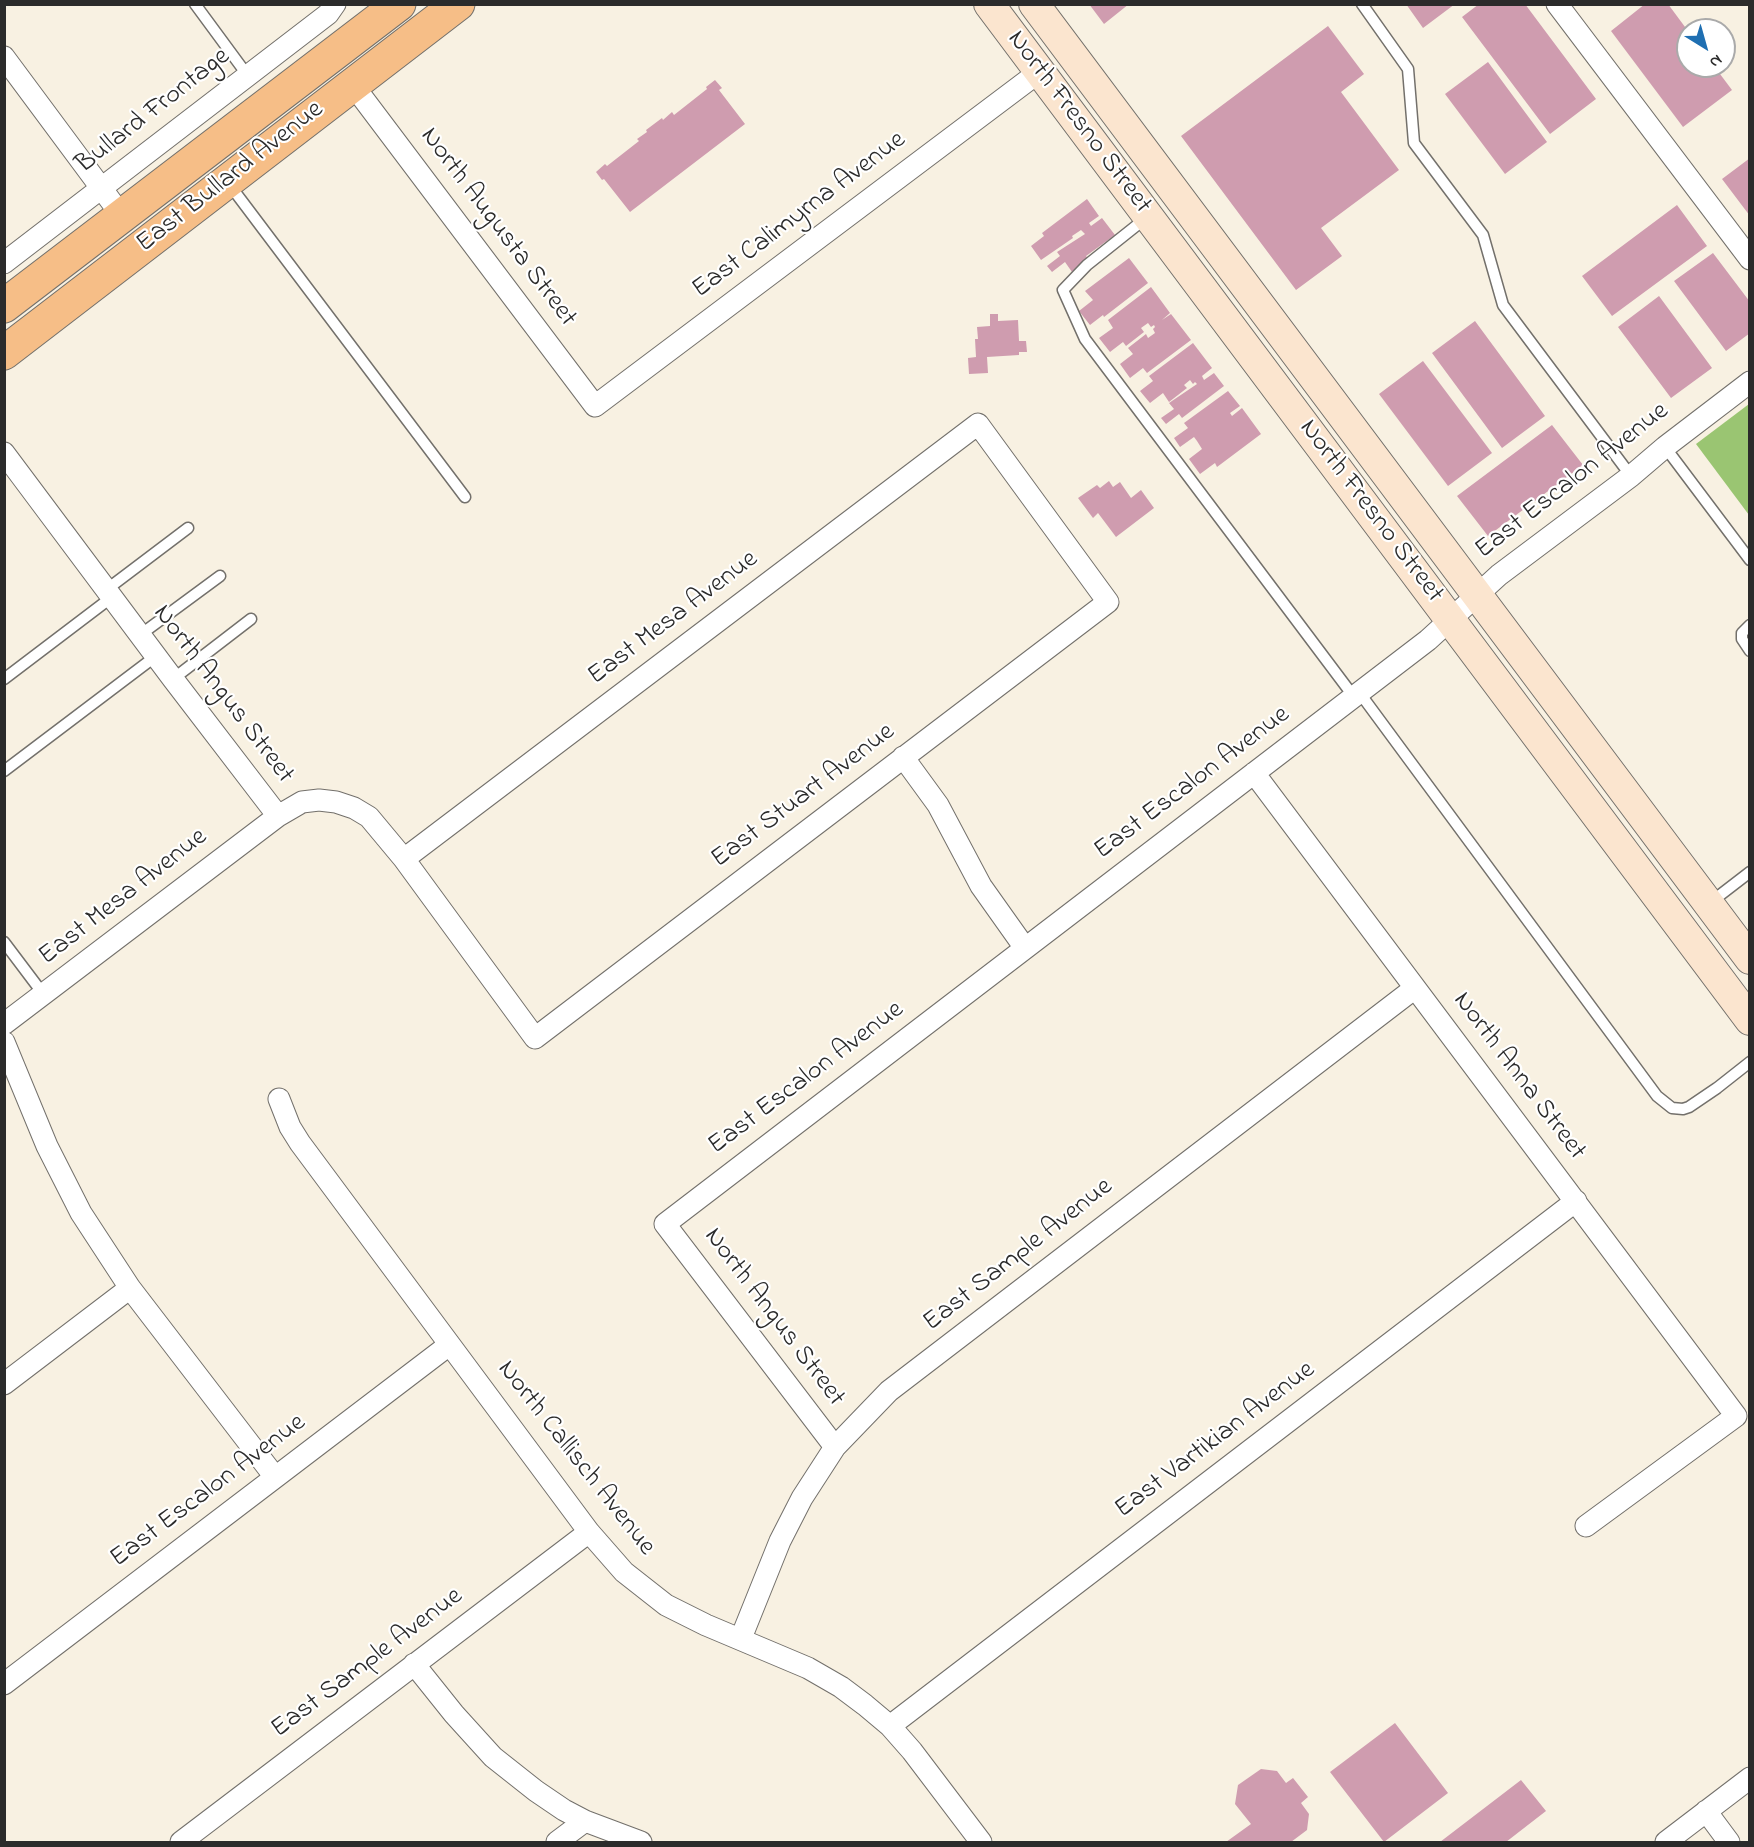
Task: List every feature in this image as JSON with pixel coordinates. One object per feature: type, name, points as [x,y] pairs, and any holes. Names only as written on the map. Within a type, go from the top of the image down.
[{"type":"main road","name":"East Bullard Avenue","points":[[4,306],[399,4]]},
{"type":"main road","points":[[353,85],[350,71],[355,62],[427,4]]},
{"type":"main road","name":"East Bullard Avenue","points":[[4,353],[458,4]]},
{"type":"main road","name":"North Fresno Street","points":[[989,4],[1749,1020]]},
{"type":"main road","name":"North Fresno Street","points":[[1034,4],[1749,959]]},
{"type":"main road","points":[[1039,72],[1058,72],[1163,202],[1175,211],[1187,210]]},
{"type":"street","name":"Bullard Frontage","points":[[4,263],[328,14],[335,4]]},
{"type":"street","points":[[1557,4],[1749,260]]},
{"type":"street","points":[[4,57],[122,216]]},
{"type":"street","name":"East Calimyrna Avenue","points":[[595,406],[1039,72]]},
{"type":"street","name":"North Augusta Street","points":[[353,85],[595,406]]},
{"type":"street","name":"East Escalon Avenue","points":[[665,1224],[1428,640],[1499,575],[1749,382]]},
{"type":"street","name":"East Stuart Avenue","points":[[535,1038],[1108,602],[978,424]]},
{"type":"street","name":"East Mesa Avenue","points":[[404,859],[978,424]]},
{"type":"street","name":"North Angus Street","points":[[4,453],[172,679],[278,816],[302,802],[319,800],[336,802],[354,808],[369,817],[404,859],[535,1038]]},
{"type":"street","points":[[903,757],[938,805],[981,886],[1025,948]]},
{"type":"street","name":"North Anna Street","points":[[1254,773],[1736,1416],[1586,1526]]},
{"type":"street","name":"East Mesa Avenue","points":[[8,1016],[44,995],[278,816]]},
{"type":"street","name":"East Sample Avenue","points":[[741,1638],[780,1541],[801,1498],[835,1447],[889,1391],[1415,988]]},
{"type":"street","points":[[4,1042],[47,1146],[81,1213],[130,1288],[275,1477]]},
{"type":"street","name":"North Callisch Avenue","points":[[279,1099],[290,1127],[300,1143],[589,1532],[624,1572],[666,1605],[706,1625],[808,1668],[841,1687],[890,1726],[912,1751],[981,1842]]},
{"type":"street","name":"East Vartikian Avenue","points":[[890,1726],[1576,1201]]},
{"type":"street","name":"North Angus Street","points":[[665,1224],[835,1447]]},
{"type":"street","points":[[4,1384],[130,1288]]},
{"type":"street","name":"East Escalon Avenue","points":[[4,1684],[449,1345]]},
{"type":"street","name":"East Sample Avenue","points":[[181,1842],[589,1532]]},
{"type":"street","points":[[414,1664],[454,1714],[493,1757],[536,1791],[585,1821],[641,1842]]},
{"type":"street","points":[[1666,1842],[1749,1778]]},
{"type":"street","points":[[1706,1811],[1729,1842]]},
{"type":"street","points":[[557,1842],[585,1821]]},
{"type":"lane","points":[[195,4],[248,76]]},
{"type":"lane","points":[[1362,4],[1408,69],[1414,143],[1483,235],[1503,305],[1630,476]]},
{"type":"lane","points":[[227,181],[465,497]]},
{"type":"lane","points":[[1148,217],[1087,265],[1063,290],[1085,339],[1657,1096],[1672,1108],[1689,1107],[1749,1062]]},
{"type":"lane","points":[[1665,447],[1749,560]]},
{"type":"lane","points":[[4,679],[188,528]]},
{"type":"lane","points":[[140,635],[220,576]]},
{"type":"lane","points":[[172,679],[251,619]]},
{"type":"lane","points":[[1749,625],[1742,633],[1742,639],[1749,651]]},
{"type":"lane","points":[[4,771],[156,656]]},
{"type":"lane","points":[[1708,904],[1749,872]]},
{"type":"lane","points":[[4,942],[44,995]]},
{"type":"green space","points":[[1749,404],[1749,515],[1696,444]]},
{"type":"building","points":[[1089,4],[1129,4],[1104,24]]},
{"type":"building","points":[[1406,4],[1455,4],[1423,28]]},
{"type":"building","points":[[1479,4],[1525,4],[1596,99],[1550,134],[1462,17]]},
{"type":"building","points":[[1645,4],[1668,4],[1678,18],[1676,18],[1676,78],[1723,78],[1732,90],[1683,127],[1611,31]]},
{"type":"building","points":[[1328,26],[1364,74],[1341,92],[1399,170],[1321,228],[1342,256],[1296,290],[1181,136]]},
{"type":"building","points":[[1488,62],[1547,142],[1505,174],[1445,94]]},
{"type":"building","points":[[715,80],[722,88],[719,90],[745,124],[630,212],[596,172],[639,141],[637,139],[647,132],[646,130],[672,112],[674,115]]},
{"type":"building","points":[[1750,158],[1750,216],[1722,179]]},
{"type":"building","points":[[1087,199],[1099,216],[1089,223],[1091,226],[1102,218],[1115,235],[1086,256],[1089,260],[1072,272],[1065,262],[1052,272],[1047,266],[1060,256],[1057,252],[1085,234],[1081,230],[1041,260],[1031,246],[1044,236],[1042,233]]},
{"type":"building","points":[[1677,205],[1707,246],[1612,316],[1582,276]]},
{"type":"building","points":[[1713,253],[1750,302],[1750,333],[1726,351],[1674,281]]},
{"type":"building","points":[[1129,258],[1148,283],[1090,325],[1079,311],[1093,300],[1085,291]]},
{"type":"building","points":[[1151,287],[1170,313],[1162,320],[1171,314],[1191,340],[1147,373],[1143,368],[1130,378],[1120,364],[1133,354],[1128,348],[1146,334],[1148,338],[1155,333],[1154,325],[1151,327],[1148,323],[1141,328],[1144,332],[1126,346],[1123,342],[1110,352],[1099,338],[1113,328],[1108,320]]},
{"type":"building","points":[[1659,296],[1712,368],[1671,398],[1618,327]]},
{"type":"building","points":[[990,314],[998,314],[998,321],[1018,320],[1019,341],[1026,341],[1027,352],[1019,352],[1019,355],[987,357],[988,373],[969,374],[968,358],[976,357],[977,327],[990,326]]},
{"type":"building","points":[[1475,321],[1545,416],[1502,448],[1432,353]]},
{"type":"building","points":[[1193,343],[1212,368],[1202,376],[1204,380],[1214,373],[1224,386],[1182,418],[1179,414],[1166,424],[1161,418],[1174,409],[1169,403],[1197,384],[1195,382],[1193,384],[1190,380],[1184,385],[1187,388],[1169,402],[1163,393],[1150,403],[1140,391],[1153,381],[1149,376]]},
{"type":"building","points":[[1423,361],[1492,453],[1448,486],[1379,394]]},
{"type":"building","points":[[1228,391],[1240,406],[1230,413],[1232,416],[1242,408],[1261,434],[1217,467],[1215,463],[1200,474],[1189,459],[1202,449],[1197,441],[1194,437],[1180,447],[1174,438],[1188,428],[1184,423]]},
{"type":"building","points":[[1552,425],[1583,465],[1488,536],[1457,496]]},
{"type":"building","points":[[1109,481],[1113,487],[1120,482],[1131,498],[1141,490],[1154,508],[1116,537],[1098,513],[1093,518],[1078,498],[1097,485],[1100,488]]},
{"type":"building","points":[[1395,1723],[1448,1793],[1384,1842],[1330,1772]]},
{"type":"building","points":[[1261,1769],[1277,1771],[1286,1783],[1293,1778],[1308,1797],[1301,1803],[1309,1814],[1307,1830],[1291,1842],[1226,1842],[1251,1824],[1235,1804],[1238,1785]]},
{"type":"building","points":[[1521,1780],[1546,1811],[1506,1842],[1440,1842]]}]
